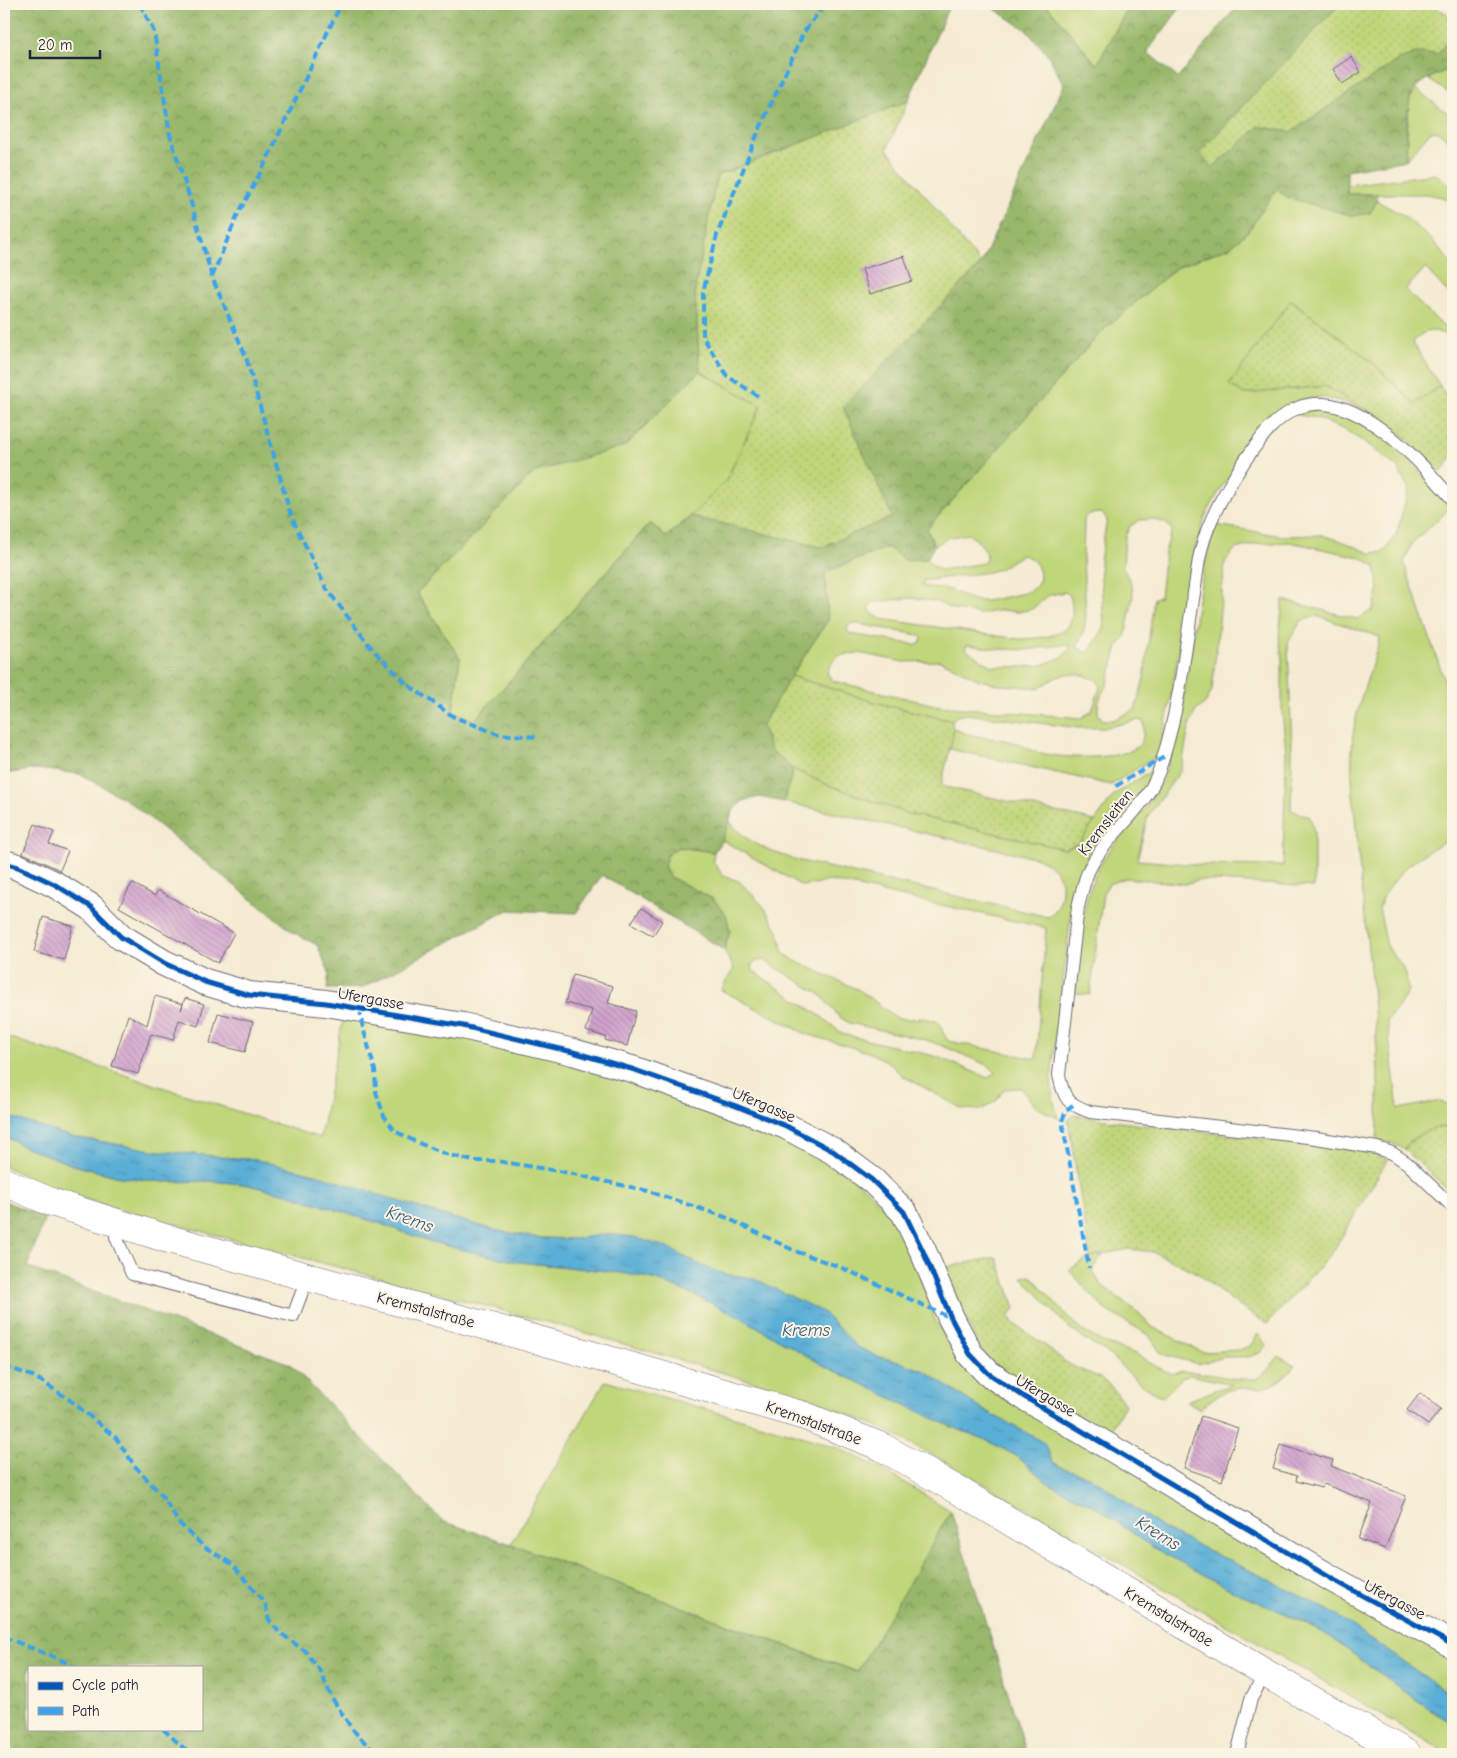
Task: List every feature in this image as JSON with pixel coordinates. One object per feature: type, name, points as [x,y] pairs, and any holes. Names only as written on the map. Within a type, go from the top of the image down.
[{"type":"main road","name":"Kremstalstraße","points":[[4,1182],[51,1202],[160,1236],[726,1392],[804,1416],[882,1447],[1264,1673],[1406,1754]]},
{"type":"street","name":"Ufergasse","points":[[4,863],[18,867],[54,884],[91,908],[121,936],[164,963],[205,982],[249,995],[326,1003],[462,1026],[573,1052],[635,1070],[736,1106],[786,1126],[833,1151],[872,1180],[904,1212],[923,1251],[950,1318],[970,1354],[988,1373],[1023,1396],[1334,1580],[1453,1645]]},
{"type":"lane","name":"Kremsleiten","points":[[1453,500],[1430,472],[1396,441],[1367,419],[1342,408],[1320,404],[1300,407],[1281,418],[1255,446],[1226,491],[1211,519],[1201,550],[1178,694],[1164,758],[1156,780],[1144,799],[1101,850],[1083,884],[1078,907],[1059,1075],[1063,1093],[1073,1105],[1090,1112],[1316,1138],[1384,1150],[1407,1163],[1453,1207]]},
{"type":"lane","points":[[116,1223],[116,1237],[132,1274],[293,1316],[308,1276]]},
{"type":"lane","points":[[1237,1754],[1251,1699],[1264,1673]]},
{"type":"green space","points":[[4,4],[950,4],[908,101],[717,176],[695,291],[700,371],[625,446],[535,472],[417,593],[460,658],[453,711],[474,721],[650,523],[666,537],[691,516],[821,547],[891,517],[843,407],[981,264],[1064,85],[1048,55],[1025,29],[987,4],[1046,4],[1097,65],[1130,4],[1181,4],[1181,7],[1147,52],[1178,78],[1239,4],[1302,4],[1304,10],[1312,4],[1340,4],[1199,153],[1213,166],[1259,126],[1291,132],[1398,60],[1416,53],[1438,54],[1449,38],[1453,40],[1453,77],[1444,71],[1424,81],[1414,90],[1409,104],[1406,160],[1347,170],[1347,194],[1377,194],[1377,201],[1370,213],[1353,216],[1289,198],[1276,190],[1249,230],[1230,247],[1177,267],[1102,331],[927,529],[934,546],[927,559],[905,560],[888,547],[825,572],[828,620],[791,676],[762,726],[771,750],[793,769],[784,802],[759,797],[743,801],[734,809],[722,840],[714,852],[678,847],[667,855],[664,866],[670,877],[713,899],[726,914],[730,931],[724,950],[602,875],[576,913],[508,910],[362,988],[327,989],[329,972],[317,945],[293,932],[128,801],[80,774],[36,769],[4,774]]},
{"type":"green space","points":[[1046,4],[1130,4],[1097,65]]},
{"type":"green space","points":[[1340,4],[1427,4],[1450,15],[1449,38],[1438,54],[1416,53],[1398,60],[1291,132],[1259,126],[1213,167],[1199,153]]},
{"type":"green space","points":[[1444,71],[1453,77],[1453,96],[1428,79]]},
{"type":"green space","points":[[1415,89],[1453,117],[1453,144],[1439,132],[1431,131],[1406,160],[1409,100]]},
{"type":"green space","points":[[908,101],[887,149],[981,264],[843,407],[892,517],[821,547],[691,516],[726,481],[761,406],[700,371],[695,291],[717,176]]},
{"type":"green space","points":[[1436,174],[1453,188],[1453,203],[1442,197],[1427,194],[1347,194],[1347,185]]},
{"type":"green space","points":[[1276,189],[1289,198],[1370,213],[1377,201],[1403,215],[1433,241],[1453,266],[1453,298],[1425,268],[1405,290],[1444,327],[1450,328],[1453,325],[1453,344],[1445,335],[1433,331],[1422,334],[1415,339],[1413,343],[1440,386],[1415,404],[1373,363],[1291,300],[1244,394],[1325,386],[1371,413],[1344,402],[1321,397],[1298,400],[1277,414],[1221,488],[1205,517],[1195,550],[1172,692],[1161,748],[1155,757],[1111,785],[950,749],[953,728],[969,734],[1020,744],[1043,754],[1071,757],[1102,757],[1128,752],[1137,747],[1144,733],[1144,722],[1138,720],[1103,728],[1080,728],[966,714],[956,716],[952,721],[874,702],[791,676],[828,620],[825,572],[888,547],[905,560],[927,559],[933,566],[941,570],[984,563],[986,559],[985,550],[968,534],[950,537],[934,546],[927,529],[1102,331],[1177,267],[1230,247],[1249,230]],"holes":[[[1102,513],[1107,519],[1100,561],[1104,628],[1088,653],[1077,647],[1084,630],[1086,616],[1083,559],[1084,519],[1089,514]],[[1152,519],[1166,523],[1172,530],[1165,552],[1160,597],[1154,598],[1144,679],[1135,710],[1113,720],[1103,720],[1098,714],[1098,704],[1107,686],[1118,646],[1125,638],[1133,597],[1132,585],[1123,568],[1125,537],[1130,526],[1140,520]],[[1022,555],[1033,560],[1038,567],[1040,577],[1035,587],[1025,593],[983,601],[974,600],[951,590],[923,586],[923,581],[999,569]],[[1065,592],[1071,598],[1072,616],[1067,628],[1062,631],[1040,638],[1019,639],[881,619],[871,613],[869,607],[874,602],[911,598],[935,601],[954,610],[980,614],[1002,610],[1018,612],[1032,609],[1049,595]],[[853,623],[919,635],[922,638],[921,642],[917,645],[851,634],[847,631],[848,626]],[[1069,644],[1070,649],[1062,657],[1042,665],[1020,667],[991,666],[965,649],[967,645],[1026,650]],[[859,653],[904,662],[940,661],[979,680],[1000,685],[1039,688],[1055,678],[1066,674],[1083,675],[1097,680],[1100,687],[1092,711],[1081,718],[939,706],[833,681],[827,673],[830,666],[836,658],[847,654]]]},
{"type":"green space","points":[[1291,300],[1373,363],[1415,404],[1440,386],[1453,407],[1453,455],[1441,473],[1402,435],[1371,413],[1325,386],[1244,394],[1229,385]]},
{"type":"green space","points":[[700,371],[761,406],[726,481],[691,516],[666,537],[650,523],[474,721],[453,711],[460,658],[417,593],[535,471],[625,446]]},
{"type":"green space","points":[[1319,409],[1336,412],[1370,428],[1416,467],[1453,509],[1453,517],[1448,510],[1412,543],[1404,563],[1453,705],[1453,837],[1406,867],[1386,891],[1379,908],[1387,947],[1401,964],[1406,974],[1408,991],[1399,1006],[1387,1020],[1398,1109],[1441,1101],[1453,1107],[1453,1128],[1440,1127],[1411,1140],[1404,1149],[1391,1143],[1377,1142],[1378,1069],[1376,1032],[1352,778],[1352,750],[1355,723],[1380,637],[1317,616],[1301,621],[1288,643],[1292,752],[1291,810],[1310,817],[1314,832],[1314,887],[1198,880],[1186,884],[1125,878],[1109,884],[1103,893],[1090,995],[1075,993],[1081,928],[1093,881],[1110,849],[1138,818],[1153,796],[1167,766],[1183,702],[1201,583],[1216,525],[1282,536],[1321,535],[1339,540],[1370,553],[1384,552],[1396,535],[1409,489],[1397,467],[1347,431],[1317,418],[1296,415]],"holes":[[[1290,542],[1360,557],[1375,566],[1379,589],[1373,610],[1357,619],[1283,600],[1279,637],[1282,659],[1282,711],[1286,752],[1283,866],[1200,865],[1137,860],[1148,816],[1181,770],[1190,723],[1196,711],[1206,702],[1212,690],[1225,562],[1235,549],[1256,544]]]},
{"type":"green space","points":[[791,676],[874,702],[952,721],[953,735],[941,786],[1095,821],[1079,843],[1065,849],[909,814],[826,784],[793,769],[771,750],[762,726]]},
{"type":"green space","points":[[1157,767],[1139,796],[1095,846],[1086,860],[1076,883],[1051,1078],[1058,1118],[1036,1107],[1021,1088],[1004,1089],[996,1101],[981,1110],[963,1109],[903,1076],[887,1061],[868,1052],[806,1034],[721,990],[734,968],[724,950],[730,931],[713,899],[670,877],[664,866],[667,855],[678,847],[714,852],[713,861],[723,876],[739,881],[764,907],[777,929],[784,953],[795,961],[859,990],[897,1018],[924,1018],[936,1021],[942,1026],[943,1033],[948,1041],[1036,1059],[1046,928],[831,881],[802,886],[722,840],[729,820],[742,835],[750,840],[796,860],[1049,917],[1059,903],[1062,886],[1058,874],[1044,861],[784,802],[793,769],[826,784],[909,814],[1065,849],[1079,843],[1114,795]],"holes":[[[757,960],[764,960],[821,995],[838,1016],[849,1023],[926,1040],[989,1066],[996,1073],[988,1078],[938,1057],[842,1034],[822,1017],[753,971],[752,964]]]},
{"type":"green space","points":[[344,1014],[569,1060],[732,1114],[827,1160],[865,1188],[895,1219],[912,1254],[935,1320],[957,1356],[1412,1637],[1453,1659],[1453,1696],[1328,1610],[1163,1529],[1102,1484],[1088,1476],[1061,1467],[1052,1461],[1049,1452],[1034,1437],[898,1361],[878,1357],[856,1346],[822,1312],[753,1278],[723,1274],[606,1234],[576,1239],[540,1238],[498,1231],[257,1160],[159,1151],[72,1137],[4,1115],[4,1036],[320,1138]]},
{"type":"green space","points":[[1074,1115],[1148,1126],[1331,1146],[1360,1151],[1388,1159],[1332,1253],[1267,1324],[1243,1309],[1196,1272],[1153,1252],[1129,1249],[1090,1257],[1068,1120]]},
{"type":"green space","points":[[1440,1127],[1453,1128],[1453,1195],[1404,1149],[1420,1135]]},
{"type":"green space","points":[[4,1136],[23,1146],[73,1165],[120,1177],[164,1182],[211,1181],[244,1184],[287,1194],[425,1240],[463,1250],[518,1262],[616,1272],[654,1279],[694,1295],[740,1317],[823,1365],[947,1425],[986,1440],[1018,1457],[1048,1483],[1098,1508],[1152,1547],[1324,1633],[1415,1699],[1453,1723],[1453,1754],[1447,1753],[972,1477],[888,1431],[810,1398],[565,1327],[121,1210],[56,1190],[4,1166]]},
{"type":"green space","points":[[4,1201],[45,1218],[27,1267],[290,1364],[442,1521],[511,1544],[857,1672],[951,1511],[1027,1754],[4,1754]]},
{"type":"green space","points":[[1105,1254],[1097,1261],[1093,1271],[1100,1284],[1139,1313],[1150,1326],[1202,1352],[1240,1350],[1251,1345],[1258,1334],[1267,1346],[1260,1353],[1248,1357],[1224,1357],[1198,1364],[1160,1352],[1149,1335],[1104,1309],[1069,1270],[1090,1257]]},
{"type":"green space","points":[[997,1257],[1015,1308],[1010,1316],[1012,1322],[1064,1361],[1099,1377],[1112,1387],[1125,1405],[1108,1434],[995,1365],[979,1347],[942,1268]]},
{"type":"green space","points":[[1031,1276],[1083,1331],[1104,1343],[1136,1354],[1172,1374],[1182,1371],[1238,1379],[1256,1379],[1266,1372],[1279,1356],[1295,1366],[1270,1386],[1236,1388],[1215,1397],[1200,1409],[1187,1401],[1232,1384],[1190,1375],[1182,1378],[1163,1397],[1144,1387],[1105,1351],[1084,1339],[1067,1326],[1022,1277]]},
{"type":"green space","points":[[605,1381],[795,1434],[838,1448],[882,1469],[951,1511],[858,1672],[511,1544]]},
{"type":"water","name":"Krems","points":[[4,1115],[72,1137],[159,1151],[257,1160],[316,1174],[444,1216],[498,1231],[540,1238],[576,1239],[606,1234],[634,1237],[666,1247],[723,1274],[753,1278],[823,1312],[856,1346],[878,1357],[898,1361],[925,1371],[980,1408],[1044,1443],[1052,1461],[1060,1467],[1088,1476],[1102,1484],[1163,1529],[1328,1610],[1453,1696],[1453,1723],[1415,1699],[1324,1633],[1294,1617],[1243,1596],[1152,1547],[1098,1508],[1048,1483],[1018,1457],[986,1440],[947,1425],[823,1365],[740,1317],[694,1295],[654,1279],[616,1272],[518,1262],[463,1250],[425,1240],[287,1194],[244,1184],[211,1181],[164,1182],[120,1177],[73,1165],[23,1146],[4,1136]]},
{"type":"building","points":[[1351,57],[1361,72],[1342,84],[1333,69]]},
{"type":"building","points":[[904,256],[912,281],[870,294],[862,269]]},
{"type":"building","points":[[35,824],[54,832],[49,844],[68,851],[60,870],[23,853]]},
{"type":"building","points":[[132,883],[155,896],[158,890],[234,933],[218,963],[119,907]]},
{"type":"building","points":[[641,908],[662,921],[653,936],[631,923]]},
{"type":"building","points":[[43,917],[73,926],[64,960],[34,952]]},
{"type":"building","points":[[573,975],[613,986],[608,1003],[636,1011],[627,1046],[605,1040],[606,1037],[586,1031],[592,1010],[565,1003]]},
{"type":"building","points":[[155,996],[183,1004],[185,998],[204,1004],[198,1026],[179,1020],[173,1040],[151,1034],[138,1074],[112,1066],[128,1015],[147,1025]]},
{"type":"building","points":[[218,1013],[253,1022],[245,1052],[210,1043]]},
{"type":"building","points":[[1420,1393],[1441,1409],[1428,1425],[1407,1410]]},
{"type":"building","points":[[1201,1416],[1238,1428],[1222,1481],[1184,1468]]},
{"type":"building","points":[[1280,1445],[1333,1460],[1331,1466],[1406,1496],[1385,1549],[1358,1539],[1372,1503],[1324,1484],[1321,1488],[1296,1481],[1297,1476],[1273,1469]]},
{"type":"marked path","points":[[140,4],[154,32],[170,135],[212,277],[246,357],[291,516],[326,588],[372,649],[408,685],[454,717],[498,734],[539,737]]},
{"type":"marked path","points":[[212,277],[237,216],[262,170],[341,4]]},
{"type":"marked path","points":[[758,396],[727,376],[703,337],[703,292],[717,235],[757,135],[804,32],[825,4]]},
{"type":"marked path","points":[[1116,786],[1164,757]]},
{"type":"marked path","points":[[360,1008],[362,1024],[375,1070],[376,1092],[384,1116],[395,1131],[446,1154],[473,1161],[497,1161],[564,1172],[648,1191],[725,1217],[795,1251],[840,1267],[951,1318]]},
{"type":"marked path","points":[[1073,1105],[1066,1110],[1062,1121],[1089,1268]]},
{"type":"marked path","points":[[4,1366],[35,1377],[70,1400],[116,1438],[134,1465],[164,1498],[178,1522],[203,1546],[232,1564],[265,1603],[269,1620],[279,1632],[305,1651],[319,1669],[332,1698],[352,1729],[376,1754]]},
{"type":"marked path","points":[[4,1637],[73,1666]]},
{"type":"marked path","points":[[164,1730],[190,1754]]},
{"type":"cycle path","points":[[4,863],[18,867],[54,884],[91,907],[121,937],[164,963],[205,982],[249,995],[326,1003],[463,1026],[573,1052],[635,1070],[736,1106],[786,1126],[833,1151],[872,1180],[904,1212],[923,1251],[951,1318],[970,1354],[988,1373],[1023,1396],[1334,1580],[1453,1645]]}]
